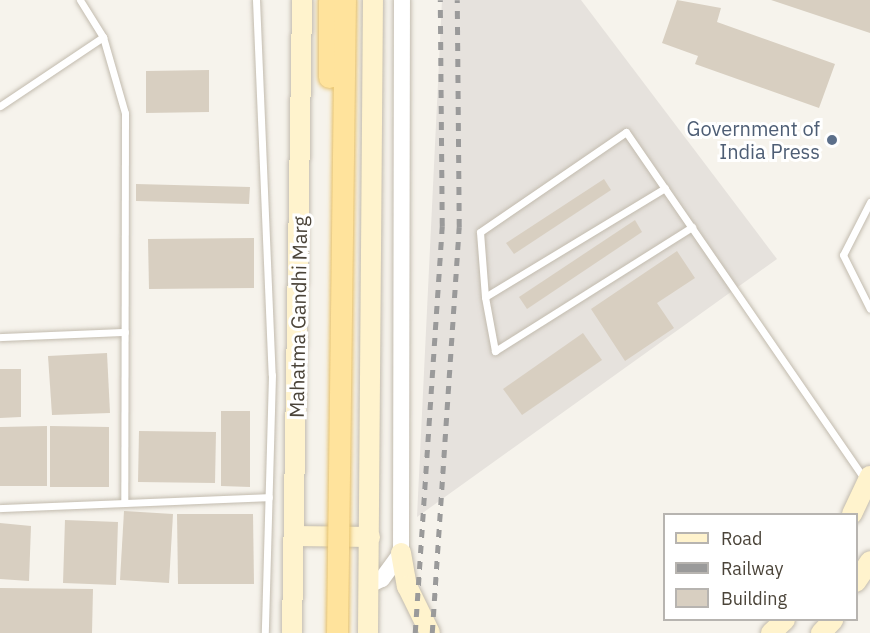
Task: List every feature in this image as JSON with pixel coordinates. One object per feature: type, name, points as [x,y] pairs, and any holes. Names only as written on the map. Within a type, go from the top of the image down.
[{"type":"main road","name":"Mahatma Gandhi Marg","points":[[292,633],[302,0]]},
{"type":"main road","name":"Mahatma Gandhi Marg","points":[[323,633],[329,0]]},
{"type":"main road","points":[[337,633],[345,0]]},
{"type":"main road","points":[[368,633],[373,0]]},
{"type":"main road","points":[[853,513],[869,482]]},
{"type":"main road","points":[[294,536],[370,532]]},
{"type":"main road","points":[[400,553],[407,586],[430,633]]},
{"type":"main road","points":[[858,579],[870,561]]},
{"type":"main road","points":[[369,592],[380,633]]},
{"type":"main road","points":[[280,633],[292,613]]},
{"type":"main road","points":[[771,633],[784,621]]},
{"type":"main road","points":[[821,633],[832,621]]},
{"type":"street","points":[[369,592],[382,579],[400,553],[402,0]]},
{"type":"lane","points":[[80,0],[103,37],[125,113],[124,502]]},
{"type":"lane","points":[[256,0],[272,375],[265,633]]},
{"type":"lane","points":[[0,106],[103,37]]},
{"type":"lane","points":[[692,228],[495,351],[485,297],[480,232],[626,132],[869,482]]},
{"type":"lane","points":[[485,297],[664,188]]},
{"type":"lane","points":[[870,202],[843,255],[870,309]]},
{"type":"lane","points":[[0,337],[124,332]]},
{"type":"lane","points":[[0,508],[269,497]]},
{"type":"shaded area","points":[[442,0],[581,0],[777,259],[417,517]]},
{"type":"building","points":[[677,0],[721,8],[717,22],[835,64],[819,108],[695,64],[698,56],[662,43]]},
{"type":"building","points":[[771,0],[870,0],[870,33]]},
{"type":"building","points":[[209,70],[209,112],[146,113],[146,71]]},
{"type":"building","points":[[604,179],[611,190],[514,254],[506,243]]},
{"type":"building","points":[[136,184],[250,187],[249,204],[136,201]]},
{"type":"building","points":[[635,220],[642,232],[527,309],[519,297]]},
{"type":"building","points":[[254,238],[254,288],[149,289],[148,239]]},
{"type":"building","points":[[677,251],[695,278],[657,303],[674,328],[625,361],[591,309]]},
{"type":"building","points":[[583,333],[602,360],[522,415],[503,389]]},
{"type":"building","points":[[107,353],[110,413],[52,415],[48,356]]},
{"type":"building","points":[[0,369],[21,369],[21,417],[0,418]]},
{"type":"building","points":[[221,411],[250,411],[250,487],[221,486]]},
{"type":"building","points":[[47,426],[47,486],[0,486],[0,427]]},
{"type":"building","points":[[50,426],[109,427],[109,487],[50,487]]},
{"type":"building","points":[[139,431],[216,432],[215,483],[138,482]]},
{"type":"building","points":[[124,511],[173,514],[169,583],[120,580]]},
{"type":"building","points":[[177,514],[253,514],[254,584],[178,584]]},
{"type":"building","points":[[65,520],[118,522],[116,585],[63,583]]},
{"type":"building","points":[[0,523],[31,526],[29,581],[0,579]]},
{"type":"building","points":[[0,588],[93,589],[92,633],[0,633]]},
{"type":"railway","points":[[415,633],[442,226],[440,0]]},
{"type":"railway","points":[[432,633],[459,227],[457,0]]},
{"type":"place","name":"Government of India Press","points":[[832,140]]}]
